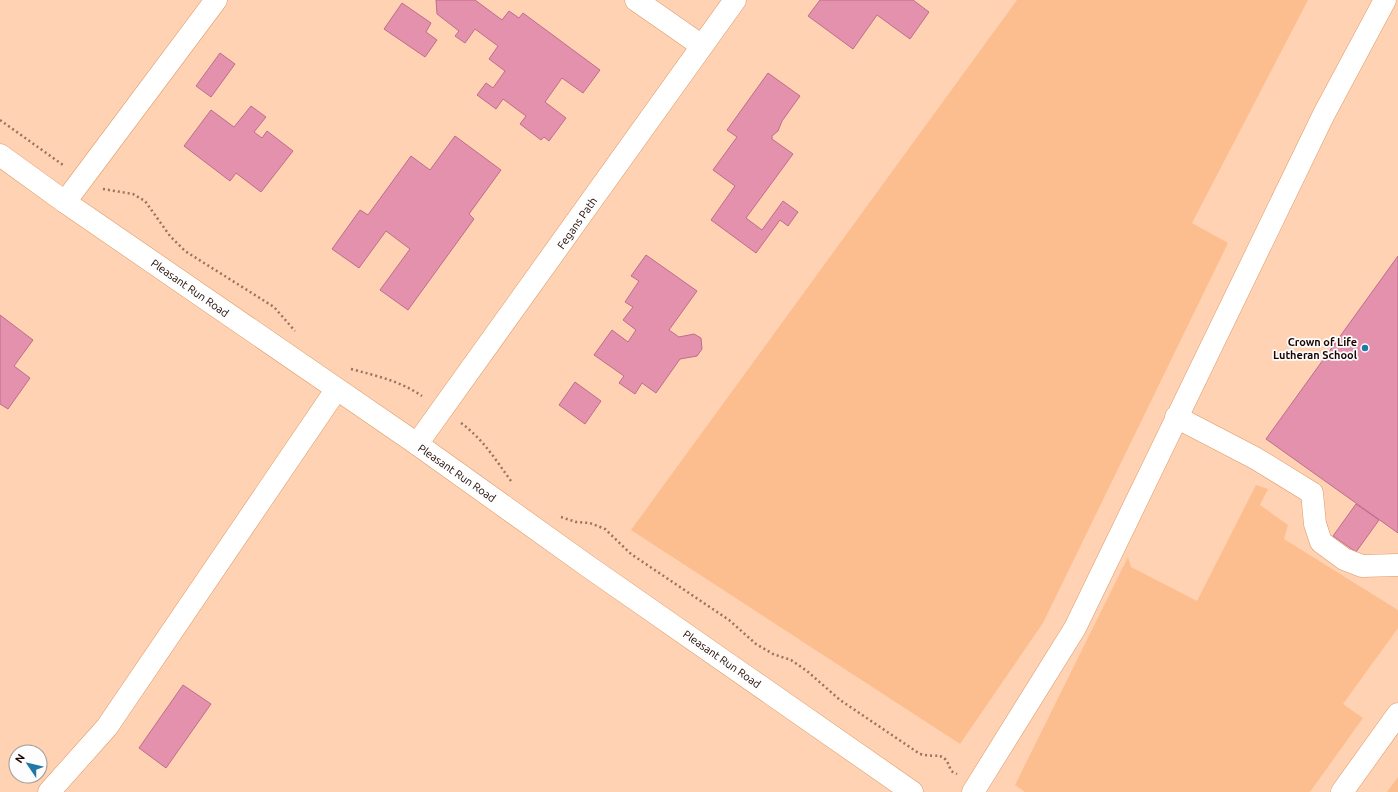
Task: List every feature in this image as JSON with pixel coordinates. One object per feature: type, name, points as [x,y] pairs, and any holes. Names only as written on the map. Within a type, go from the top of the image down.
[{"type":"main road","points":[[65,202],[216,0]]},
{"type":"main road","points":[[636,0],[702,46]]},
{"type":"main road","name":"Fegans Path","points":[[417,444],[735,0]]},
{"type":"main road","points":[[974,789],[1075,628],[1324,114],[1385,0]]},
{"type":"main road","name":"Pleasant Run Road","points":[[0,155],[65,202],[336,390],[417,444],[589,567],[912,792]]},
{"type":"main road","points":[[49,792],[107,727],[336,390]]},
{"type":"main road","points":[[1176,417],[1255,458],[1312,493],[1315,524],[1321,542],[1344,559],[1362,566],[1398,565]]},
{"type":"main road","points":[[1342,792],[1398,714]]},
{"type":"path","points":[[0,120],[89,184],[106,190],[134,194],[145,202],[170,236],[185,251],[274,307],[300,336]]},
{"type":"path","points":[[345,367],[389,379],[409,387],[442,410],[472,431],[490,450],[514,485]]},
{"type":"path","points":[[557,516],[576,522],[590,523],[605,529],[631,554],[729,620],[756,644],[773,654],[791,660],[807,671],[840,700],[920,754],[930,757],[938,755],[944,756],[952,771],[974,789]]},
{"type":"shaded area","points":[[1017,0],[1308,0],[1192,223],[1228,243],[1043,623],[960,744],[631,530]]},
{"type":"shaded area","points":[[1256,485],[1268,489],[1260,505],[1288,525],[1284,539],[1398,610],[1398,628],[1343,704],[1363,718],[1310,792],[1025,792],[1015,785],[1128,557],[1131,567],[1197,601]]},
{"type":"shaded area","points":[[1398,777],[1398,792],[1387,792]]},
{"type":"building","points":[[436,0],[475,0],[502,20],[509,11],[519,18],[523,13],[600,70],[583,93],[562,78],[545,102],[566,118],[549,141],[544,137],[541,140],[520,124],[526,116],[503,99],[496,109],[477,95],[486,83],[493,88],[505,71],[489,59],[498,46],[475,29],[465,43],[455,36],[459,31],[437,14]]},
{"type":"building","points":[[820,0],[913,0],[929,12],[910,39],[877,15],[853,49],[808,16]]},
{"type":"building","points":[[402,3],[431,23],[426,32],[437,40],[425,57],[384,29]]},
{"type":"building","points":[[220,53],[235,64],[211,97],[196,86]]},
{"type":"building","points":[[768,73],[800,96],[782,121],[778,131],[772,136],[772,139],[793,154],[746,218],[762,230],[783,201],[798,212],[788,226],[780,220],[756,253],[711,220],[735,186],[713,170],[737,137],[727,130]]},
{"type":"building","points":[[251,106],[266,117],[254,132],[262,138],[267,131],[293,151],[261,192],[236,173],[230,181],[184,146],[211,110],[234,127]]},
{"type":"building","points":[[455,136],[501,170],[469,214],[474,219],[408,310],[380,290],[410,249],[386,231],[359,268],[332,249],[360,210],[368,215],[411,156],[430,170]]},
{"type":"building","points":[[646,255],[697,291],[669,330],[679,337],[694,334],[701,338],[702,349],[697,356],[680,359],[656,393],[642,383],[635,394],[619,383],[624,376],[594,355],[612,330],[628,342],[636,330],[623,320],[633,307],[625,302],[639,281],[631,276]]},
{"type":"building","name":"Crown of Life Lutheran School","points":[[1398,256],[1398,533],[1266,439]]},
{"type":"building","points":[[0,315],[33,340],[14,366],[30,378],[8,409],[0,404]]},
{"type":"building","points":[[575,382],[601,401],[585,424],[559,405]]},
{"type":"building","points":[[1356,504],[1379,520],[1356,552],[1333,536]]},
{"type":"building","points":[[183,685],[211,704],[166,768],[139,748]]},
{"type":"place","name":"Crown of Life Lutheran School","points":[[1365,348]]}]
